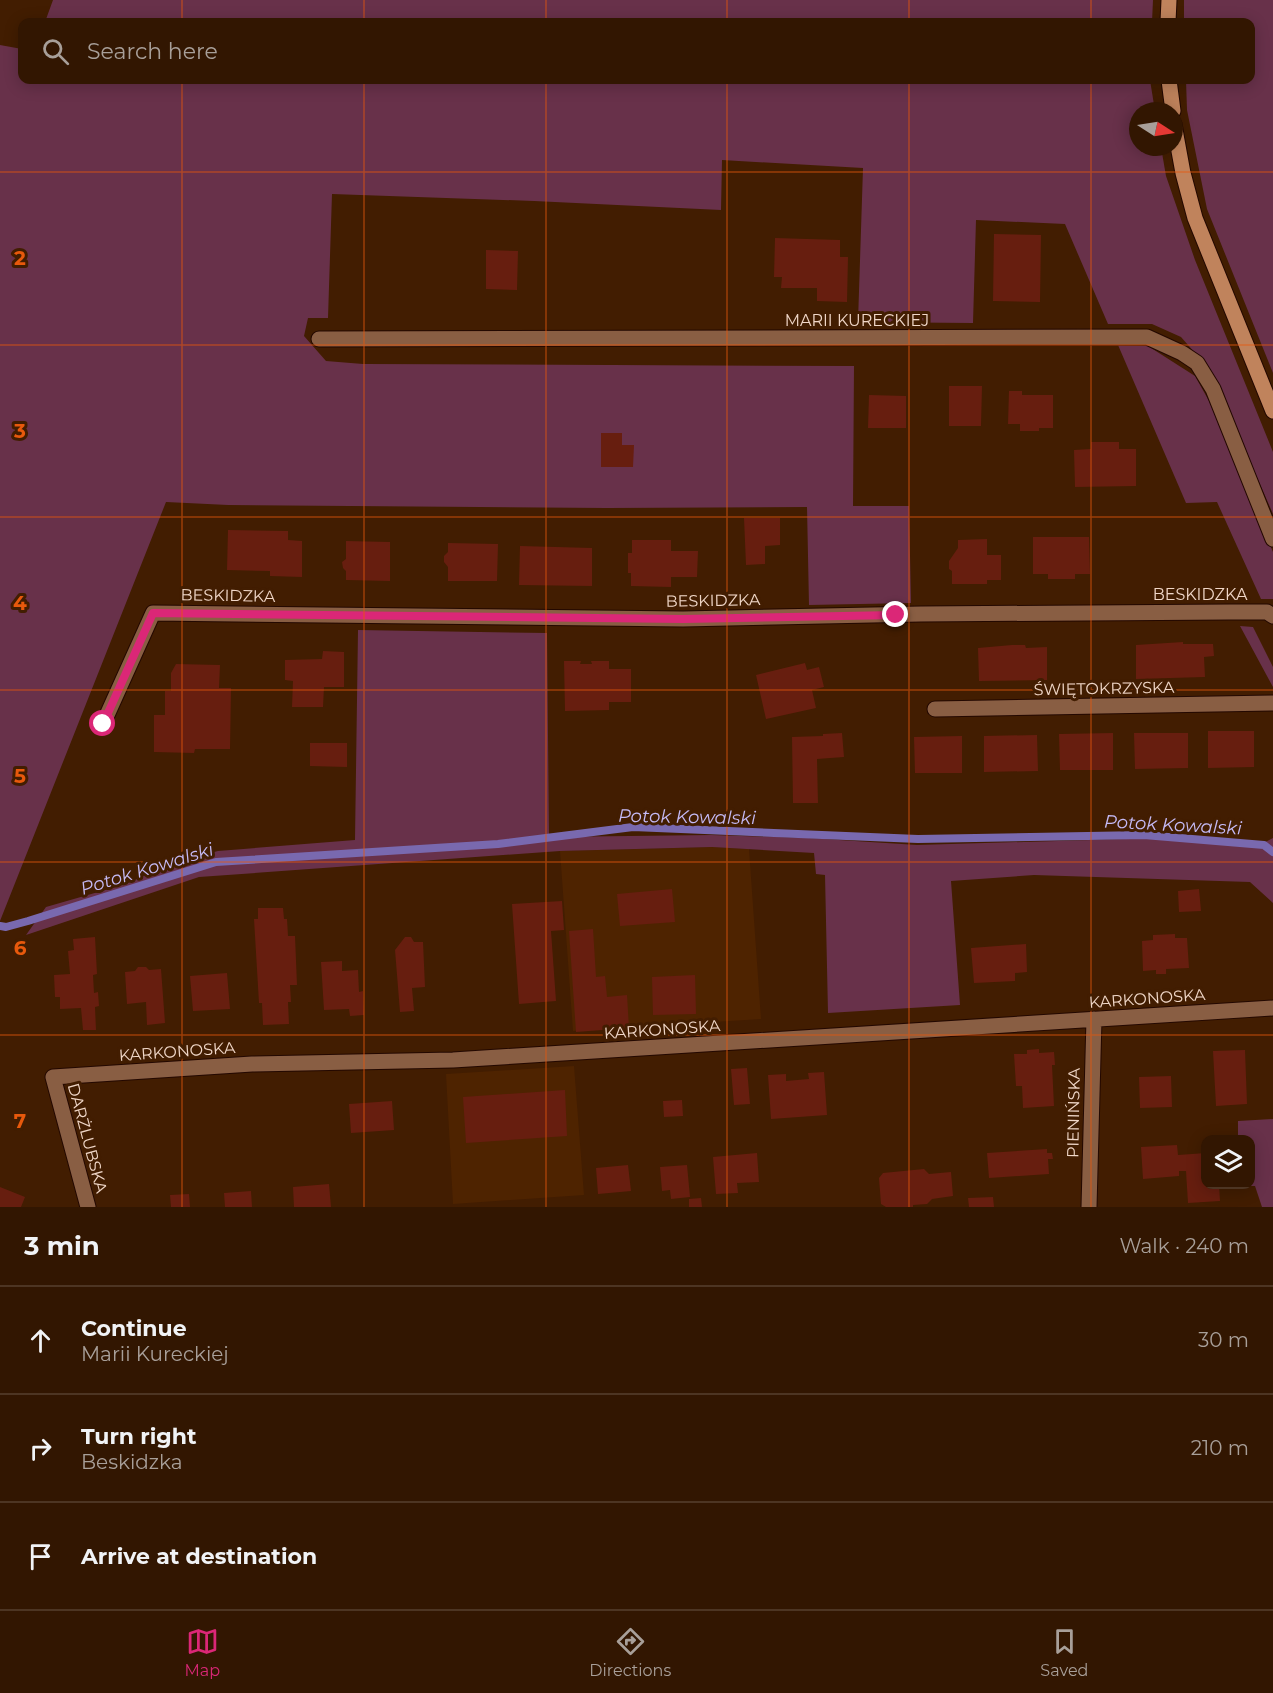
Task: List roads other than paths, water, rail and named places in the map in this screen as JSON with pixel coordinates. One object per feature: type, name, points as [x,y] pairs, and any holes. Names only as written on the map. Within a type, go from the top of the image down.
[{"type":"main road","points":[[1168,18],[1169,0]]},
{"type":"main road","points":[[1170,84],[1172,102]]},
{"type":"main road","points":[[1180,156],[1195,218],[1273,411]]},
{"type":"street","name":"MARII KURECKIEJ","points":[[319,339],[1147,337],[1182,353],[1197,363],[1208,380],[1273,539]]},
{"type":"street","name":"BESKIDZKA","points":[[103,724],[153,613],[683,619],[921,614],[1218,612],[1267,612],[1273,616]]},
{"type":"street","name":"ŚWIĘTOKRZYSKA","points":[[935,709],[1273,703]]},
{"type":"street","name":"KARKONOSKA","points":[[53,1077],[252,1064],[453,1060],[1273,1008]]},
{"type":"street","name":"PIENIŃSKA","points":[[1089,1207],[1094,1019]]},
{"type":"street","name":"DARŻLUBSKA","points":[[53,1077],[88,1207]]},
{"type":"waterway","name":"Potok Kowalski","points":[[0,926],[6,927],[28,921],[216,862],[498,844],[633,827],[918,839],[1144,835],[1264,845],[1273,852]]}]
